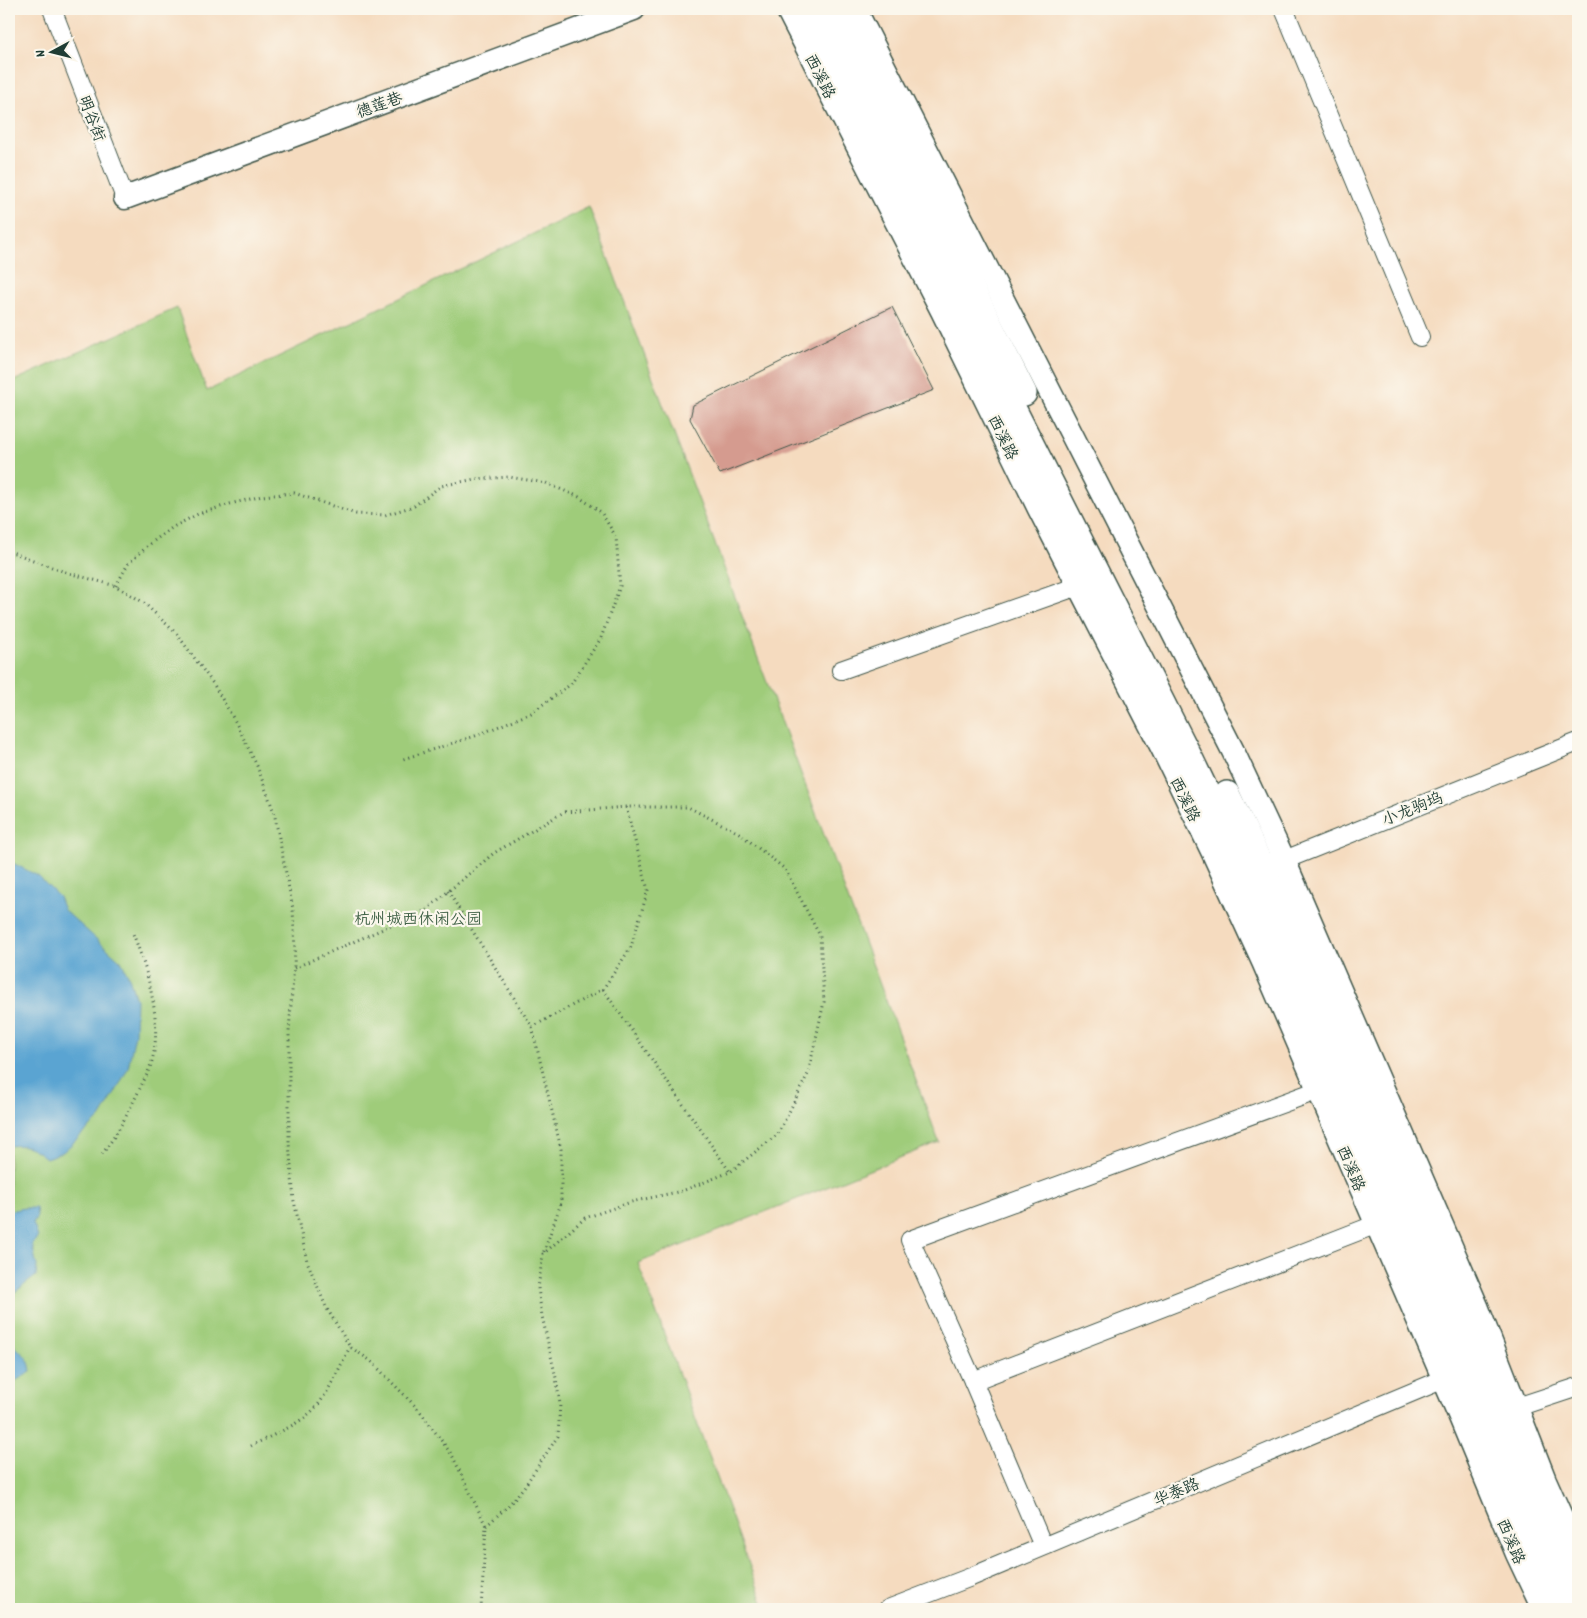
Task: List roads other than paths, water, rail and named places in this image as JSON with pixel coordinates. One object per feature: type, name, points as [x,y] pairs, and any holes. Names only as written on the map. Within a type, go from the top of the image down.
[{"type":"main road","name":"西溪路","points":[[811,9],[1190,758],[1264,868],[1390,1198],[1454,1375],[1563,1609]]},
{"type":"main road","name":"西溪路","points":[[832,9],[1264,868],[1407,1190],[1509,1410],[1560,1561],[1578,1595]]},
{"type":"street","name":"明谷街","points":[[52,9],[124,198]]},
{"type":"street","name":"德莲巷","points":[[124,198],[634,9]]},
{"type":"street","name":"西溪路","points":[[787,9],[937,302],[1212,851],[1263,962],[1376,1224],[1454,1375],[1517,1554],[1543,1609]]},
{"type":"street","name":"西溪路","points":[[855,9],[1233,751],[1264,868]]},
{"type":"street","points":[[1284,9],[1420,337]]},
{"type":"street","points":[[841,670],[1078,586]]},
{"type":"street","name":"小龙驹坞","points":[[1264,868],[1578,742]]},
{"type":"street","points":[[1043,1546],[973,1381],[910,1240],[1319,1090]]},
{"type":"street","points":[[973,1381],[1376,1224]]},
{"type":"street","name":"华泰路","points":[[888,1609],[971,1577],[1454,1375]]},
{"type":"street","points":[[1509,1410],[1578,1387]]},
{"type":"street","name":"西溪路","points":[[1509,1410],[1545,1480],[1578,1554]]},
{"type":"water","points":[[9,861],[38,876],[59,897],[64,910],[121,961],[129,977],[136,1000],[135,1034],[128,1068],[114,1095],[100,1118],[63,1152],[46,1158],[29,1147],[20,1145],[9,1146]]},
{"type":"water","points":[[36,1208],[37,1216],[33,1223],[38,1237],[32,1244],[37,1266],[36,1276],[15,1292],[9,1312],[9,1211]]},
{"type":"water","points":[[9,1340],[29,1361],[31,1372],[15,1381],[9,1389]]},
{"type":"water","points":[[9,1389],[12,1396],[9,1401]]},
{"type":"park label","name":"杭州城西休闲公园","points":[[418,918]]}]
